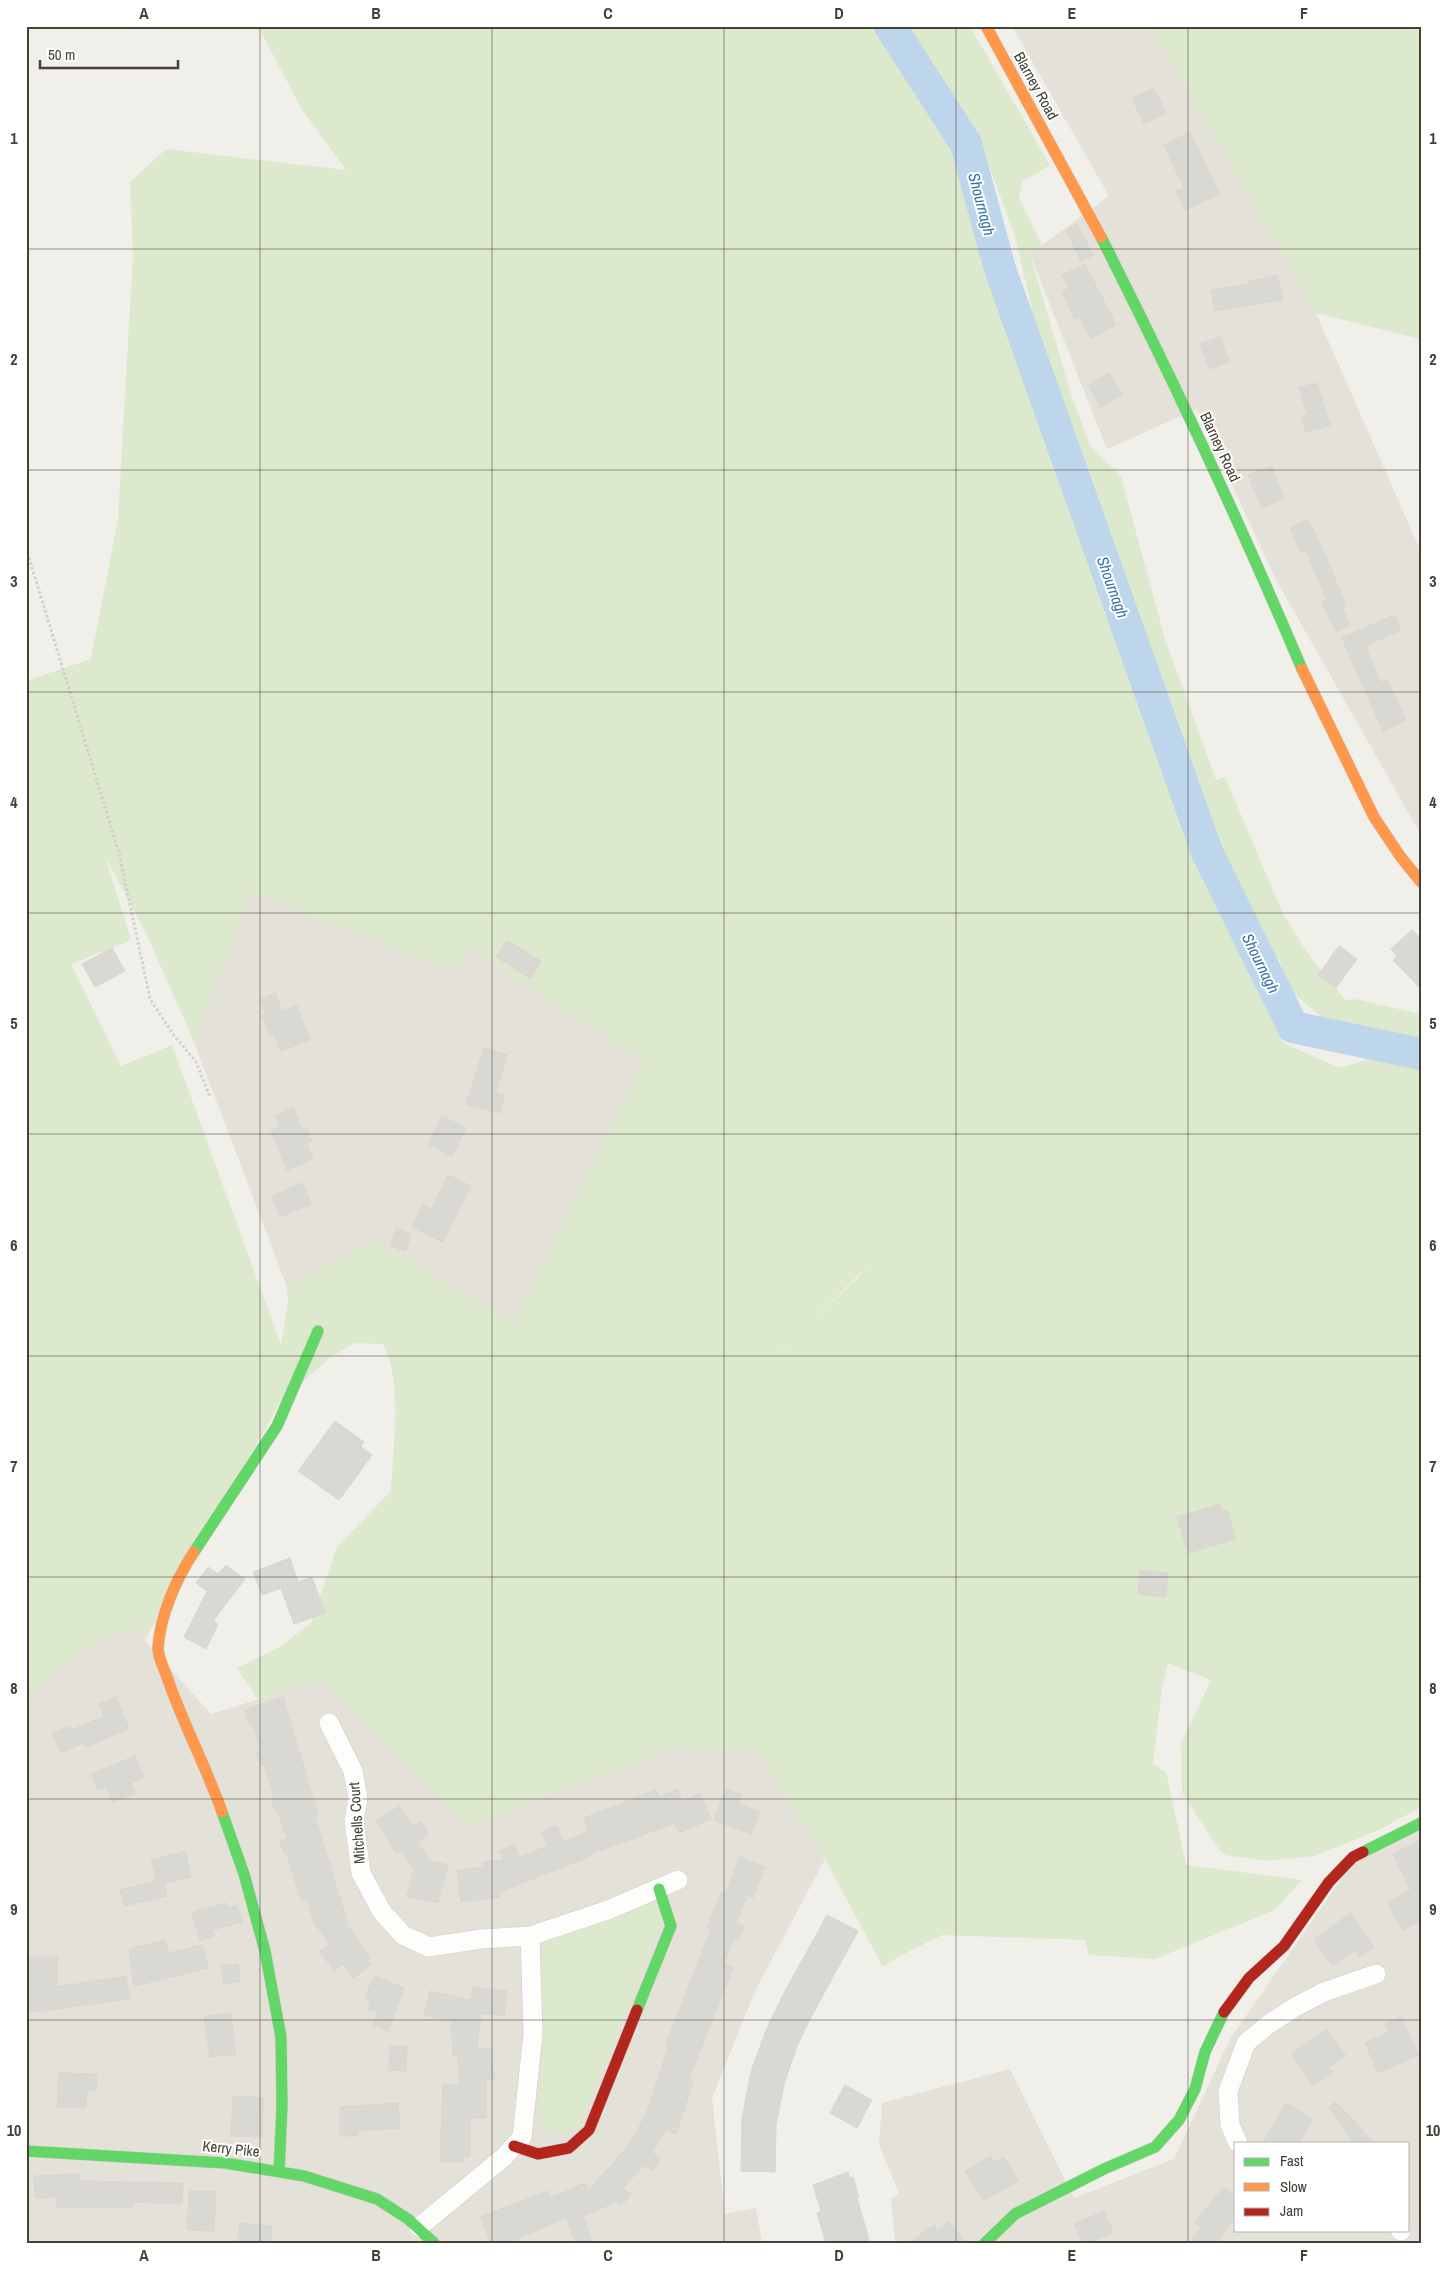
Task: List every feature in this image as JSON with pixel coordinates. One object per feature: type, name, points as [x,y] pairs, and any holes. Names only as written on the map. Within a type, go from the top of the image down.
[{"type":"street","name":"Blarney Road","points":[[986,26],[1076,189],[1158,350],[1235,514],[1307,680],[1374,817],[1400,856],[1421,882]]},
{"type":"street","points":[[279,2171],[282,2106],[281,2037],[265,1950],[246,1878],[216,1794],[178,1710],[158,1650],[164,1620],[173,1592],[190,1559],[277,1426],[318,1331]]},
{"type":"street","name":"Mitchells Court","points":[[329,1723],[353,1771],[358,1798],[354,1821],[361,1873],[382,1912],[403,1935],[429,1947],[481,1939],[530,1936],[608,1910],[678,1880]]},
{"type":"street","points":[[985,2243],[1015,2214],[1104,2169],[1155,2147],[1179,2120],[1195,2089],[1205,2052],[1222,2014],[1249,1978],[1284,1946],[1329,1882],[1353,1857],[1421,1822]]},
{"type":"street","points":[[514,2146],[538,2154],[569,2148],[589,2130],[671,1926],[659,1888]]},
{"type":"street","points":[[419,2227],[504,2157],[522,2137],[533,2034],[530,1936]]},
{"type":"street","points":[[1238,2142],[1230,2125],[1228,2090],[1246,2043],[1269,2024],[1324,1992],[1376,1974]]},
{"type":"street","points":[[1195,2089],[1228,2090]]},
{"type":"street","name":"Kerry Pike","points":[[26,2151],[156,2157],[279,2171],[318,2179],[376,2199],[393,2208],[419,2227],[434,2243]]},
{"type":"path","points":[[26,548],[119,852],[150,999],[173,1034],[196,1062],[210,1097]]},
{"type":"shaded area","points":[[1012,26],[1151,26],[1316,313],[1421,552],[1421,835],[1275,578],[1197,409],[1107,449],[1030,254],[1109,196]]},
{"type":"shaded area","points":[[251,892],[457,972],[468,947],[644,1061],[514,1322],[372,1240],[287,1287],[194,1042]]},
{"type":"shaded area","points":[[133,1627],[211,1714],[321,1680],[433,1788],[466,1826],[680,1746],[757,1751],[825,1859],[756,1989],[712,2098],[725,2214],[756,2208],[762,2243],[26,2243],[26,1697],[78,1651]]},
{"type":"shaded area","points":[[1421,1824],[1421,2243],[895,2243],[891,2200],[899,2193],[879,2145],[882,2103],[1010,2069],[1074,2198],[1174,2159],[1230,2039],[1355,1859]]},
{"type":"green space","points":[[258,26],[830,26],[836,33],[831,26],[876,26],[952,143],[973,202],[1032,390],[1056,414],[1015,236],[985,155],[897,26],[970,26],[1050,165],[1022,182],[1019,198],[1042,245],[1030,254],[1070,391],[1090,446],[1121,477],[1165,639],[1216,780],[1225,777],[1283,914],[1310,957],[1345,1000],[1354,999],[1421,1014],[1421,1046],[1325,1020],[1288,989],[1278,955],[1283,1043],[1340,1068],[1376,1057],[1421,1067],[1421,1807],[1379,1830],[1315,1856],[1266,1861],[1225,1855],[1215,1844],[1182,1792],[1181,1744],[1211,1680],[1168,1663],[1162,1688],[1153,1764],[1166,1772],[1186,1865],[1302,1880],[1275,1910],[1155,1959],[1089,1955],[1085,1940],[942,1935],[898,1957],[883,1967],[825,1859],[757,1751],[680,1746],[466,1826],[433,1788],[321,1680],[258,1699],[237,1668],[278,1648],[311,1623],[337,1547],[391,1491],[395,1435],[395,1396],[393,1377],[383,1344],[354,1343],[331,1357],[281,1401],[145,1640],[133,1627],[79,1651],[26,1697],[26,681],[91,659],[118,519],[133,255],[130,182],[166,149],[346,170],[301,108]],"holes":[[[105,856],[147,935],[194,1042],[251,892],[457,972],[468,947],[644,1061],[514,1322],[372,1240],[287,1287],[288,1303],[281,1345],[172,1045],[121,1066],[71,964],[131,940]],[[868,1266],[859,1277],[802,1331]]]},
{"type":"green space","points":[[1151,26],[1421,26],[1420,339],[1316,313]]},
{"type":"green space","points":[[652,1900],[664,1916],[580,2124],[563,2133],[548,2130],[538,2118],[544,2021],[540,1970],[543,1945],[557,1932]]},
{"type":"building","points":[[1154,88],[1166,113],[1144,124],[1132,98]]},
{"type":"building","points":[[1190,132],[1219,194],[1185,210],[1176,191],[1184,188],[1164,145]]},
{"type":"building","points":[[1077,224],[1093,255],[1081,261],[1066,230]]},
{"type":"building","points":[[1085,264],[1116,325],[1091,338],[1080,317],[1075,319],[1062,292],[1069,288],[1062,275]]},
{"type":"building","points":[[1277,275],[1283,300],[1215,311],[1211,290],[1248,284],[1248,282]]},
{"type":"building","points":[[1220,337],[1229,362],[1209,369],[1200,344]]},
{"type":"building","points":[[1109,373],[1122,394],[1101,407],[1088,386]]},
{"type":"building","points":[[1317,383],[1330,425],[1306,432],[1301,416],[1307,414],[1299,388]]},
{"type":"building","points":[[1271,466],[1284,498],[1262,508],[1248,475]]},
{"type":"building","points":[[1308,519],[1346,606],[1342,608],[1350,625],[1336,631],[1322,603],[1327,600],[1306,550],[1301,552],[1290,528]]},
{"type":"building","points":[[1394,615],[1401,630],[1365,646],[1381,683],[1387,680],[1406,720],[1383,731],[1342,638]]},
{"type":"building","points":[[1412,930],[1421,939],[1421,989],[1393,960],[1397,956],[1391,949]]},
{"type":"building","points":[[507,940],[541,961],[531,979],[496,957]]},
{"type":"building","points":[[1339,946],[1357,959],[1336,988],[1318,975]]},
{"type":"building","points":[[112,948],[125,971],[95,987],[82,964]]},
{"type":"building","points":[[275,993],[282,1011],[297,1006],[310,1040],[280,1051],[274,1033],[270,1035],[262,1015],[266,1014],[260,999]]},
{"type":"building","points":[[484,1048],[507,1055],[496,1092],[505,1095],[500,1113],[466,1104]]},
{"type":"building","points":[[293,1108],[302,1129],[306,1127],[312,1141],[306,1143],[313,1159],[287,1170],[271,1131],[280,1127],[275,1116]]},
{"type":"building","points":[[442,1116],[466,1128],[452,1156],[428,1144]]},
{"type":"building","points":[[448,1175],[471,1186],[443,1242],[412,1227],[423,1205],[431,1209]]},
{"type":"building","points":[[303,1183],[311,1204],[280,1217],[272,1196]]},
{"type":"building","points":[[396,1229],[411,1234],[406,1251],[390,1246]]},
{"type":"building","points":[[335,1421],[364,1442],[361,1447],[372,1455],[339,1500],[298,1471]]},
{"type":"building","points":[[1220,1504],[1222,1511],[1227,1510],[1236,1539],[1188,1553],[1177,1517]]},
{"type":"building","points":[[290,1558],[298,1582],[312,1577],[325,1613],[294,1624],[281,1588],[262,1595],[253,1572]]},
{"type":"building","points":[[226,1565],[245,1579],[213,1621],[218,1624],[206,1649],[184,1637],[207,1591],[196,1583],[208,1567],[218,1574]]},
{"type":"building","points":[[1140,1570],[1168,1573],[1166,1597],[1138,1594]]},
{"type":"building","points":[[116,1697],[129,1729],[85,1747],[83,1743],[61,1753],[52,1733],[70,1726],[72,1730],[104,1716],[99,1704]]},
{"type":"building","points":[[283,1697],[318,1815],[315,1816],[349,1928],[370,1958],[367,1960],[371,1965],[353,1978],[343,1964],[334,1971],[320,1951],[329,1944],[314,1922],[307,1899],[301,1901],[287,1853],[284,1854],[280,1841],[287,1838],[278,1811],[275,1811],[271,1798],[274,1797],[264,1765],[261,1766],[257,1752],[261,1751],[252,1722],[249,1723],[245,1710]]},
{"type":"building","points":[[135,1756],[144,1778],[131,1783],[135,1793],[112,1802],[106,1787],[98,1790],[91,1774]]},
{"type":"building","points":[[677,1789],[682,1801],[700,1794],[711,1819],[679,1833],[675,1823],[588,1855],[589,1857],[499,1892],[500,1897],[461,1902],[457,1871],[483,1867],[483,1862],[504,1860],[500,1851],[515,1845],[519,1857],[548,1846],[542,1832],[557,1826],[563,1842],[589,1831],[584,1818],[656,1790],[659,1797]]},
{"type":"building","points":[[726,1789],[742,1795],[738,1804],[760,1812],[751,1834],[714,1820]]},
{"type":"building","points":[[400,1806],[413,1827],[421,1821],[429,1834],[417,1842],[429,1860],[448,1865],[438,1903],[407,1896],[414,1869],[402,1851],[397,1854],[376,1821]]},
{"type":"building","points":[[1421,1840],[1421,1920],[1403,1930],[1387,1903],[1411,1890],[1393,1854]]},
{"type":"building","points":[[185,1851],[191,1877],[164,1883],[167,1896],[124,1906],[120,1890],[157,1881],[151,1860]]},
{"type":"building","points":[[740,1857],[765,1867],[753,1898],[747,1895],[736,1923],[745,1926],[739,1940],[734,1938],[724,1964],[733,1968],[689,2079],[693,2081],[676,2134],[666,2130],[652,2153],[661,2158],[653,2171],[644,2165],[623,2188],[631,2194],[621,2206],[616,2202],[583,2216],[592,2243],[576,2243],[566,2218],[507,2243],[491,2243],[481,2217],[547,2191],[550,2198],[585,2183],[588,2191],[628,2146],[646,2115],[669,2045],[666,2044],[711,1929],[707,1928],[721,1893],[725,1895]]},
{"type":"building","points":[[226,1903],[228,1908],[237,1906],[242,1922],[212,1930],[214,1936],[200,1940],[192,1913]]},
{"type":"building","points":[[1351,1913],[1374,1947],[1359,1957],[1355,1951],[1332,1966],[1314,1939]]},
{"type":"building","points":[[827,1915],[858,1931],[797,2046],[784,2084],[776,2125],[775,2172],[741,2171],[742,2119],[751,2071],[767,2028],[784,1993]]},
{"type":"building","points":[[165,1940],[169,1953],[202,1945],[208,1968],[134,1986],[129,1949]]},
{"type":"building","points":[[26,1956],[57,1956],[57,1987],[126,1976],[130,1999],[26,2013]]},
{"type":"building","points":[[238,1964],[240,1981],[224,1984],[222,1966]]},
{"type":"building","points":[[374,1976],[404,1988],[388,2031],[373,2025],[378,2012],[368,2009],[371,2001],[365,1998]]},
{"type":"building","points":[[473,1987],[507,1991],[504,2016],[481,2013],[477,2049],[492,2048],[494,2080],[486,2080],[486,2118],[470,2118],[470,2157],[463,2157],[463,2162],[440,2162],[443,2084],[460,2085],[458,2056],[453,2056],[451,2021],[424,2015],[430,1991],[471,2000]]},
{"type":"building","points":[[231,2013],[236,2054],[210,2057],[204,2017]]},
{"type":"building","points":[[1401,2017],[1419,2055],[1378,2073],[1365,2043],[1389,2032],[1385,2024]]},
{"type":"building","points":[[1327,2029],[1346,2056],[1330,2067],[1333,2072],[1313,2085],[1291,2054]]},
{"type":"building","points":[[390,2046],[407,2046],[406,2071],[389,2070]]},
{"type":"building","points":[[59,2073],[97,2074],[96,2091],[87,2090],[86,2108],[57,2107]]},
{"type":"building","points":[[845,2085],[872,2100],[857,2128],[830,2113]]},
{"type":"building","points":[[233,2096],[263,2098],[262,2137],[231,2136]]},
{"type":"building","points":[[1335,2102],[1374,2142],[1353,2142],[1329,2107]]},
{"type":"building","points":[[398,2103],[400,2128],[358,2131],[358,2136],[340,2136],[340,2107]]},
{"type":"building","points":[[1286,2103],[1313,2119],[1300,2142],[1264,2142]]},
{"type":"building","points":[[990,2156],[994,2163],[1004,2157],[1018,2181],[983,2201],[965,2171]]},
{"type":"building","points":[[848,2172],[850,2178],[853,2177],[870,2243],[826,2243],[817,2213],[821,2211],[813,2185]]},
{"type":"building","points":[[79,2174],[79,2181],[183,2183],[182,2204],[133,2202],[132,2208],[56,2207],[56,2197],[35,2198],[34,2176]]},
{"type":"building","points":[[1224,2187],[1234,2194],[1234,2220],[1216,2243],[1188,2243],[1202,2227],[1195,2222]]},
{"type":"building","points":[[189,2191],[216,2191],[214,2231],[187,2230]]},
{"type":"building","points":[[1104,2211],[1113,2232],[1089,2243],[1083,2243],[1074,2224]]},
{"type":"building","points":[[949,2221],[965,2243],[909,2243],[934,2225],[938,2230]]},
{"type":"building","points":[[240,2223],[272,2226],[270,2243],[238,2243]]},
{"type":"waterway","name":"Shournagh","points":[[890,26],[966,144],[1000,269],[1207,852],[1293,1027],[1421,1054]]},
{"type":"traffic: fast","points":[[1101,237],[1205,451],[1302,669]]},
{"type":"traffic: fast","points":[[194,1552],[277,1426],[318,1331]]},
{"type":"traffic: fast","points":[[222,1812],[244,1874],[265,1951],[281,2037],[282,2106],[279,2171]]},
{"type":"traffic: fast","points":[[1363,1852],[1421,1823]]},
{"type":"traffic: fast","points":[[637,2010],[671,1926],[659,1889]]},
{"type":"traffic: fast","points":[[985,2243],[1015,2214],[1104,2169],[1155,2147],[1179,2120],[1195,2089],[1205,2052],[1224,2012]]},
{"type":"traffic: fast","points":[[26,2151],[225,2163],[304,2176],[377,2199],[408,2219],[434,2243]]},
{"type":"traffic: slow","points":[[986,26],[1101,237]]},
{"type":"traffic: slow","points":[[1302,669],[1374,817],[1400,856],[1421,882]]},
{"type":"traffic: slow","points":[[194,1552],[170,1598],[159,1636],[158,1652],[173,1694],[222,1812]]},
{"type":"traffic: jam","points":[[1224,2012],[1249,1978],[1284,1946],[1329,1882],[1353,1857],[1363,1852]]},
{"type":"traffic: jam","points":[[514,2146],[538,2154],[569,2148],[589,2130],[637,2010]]}]
